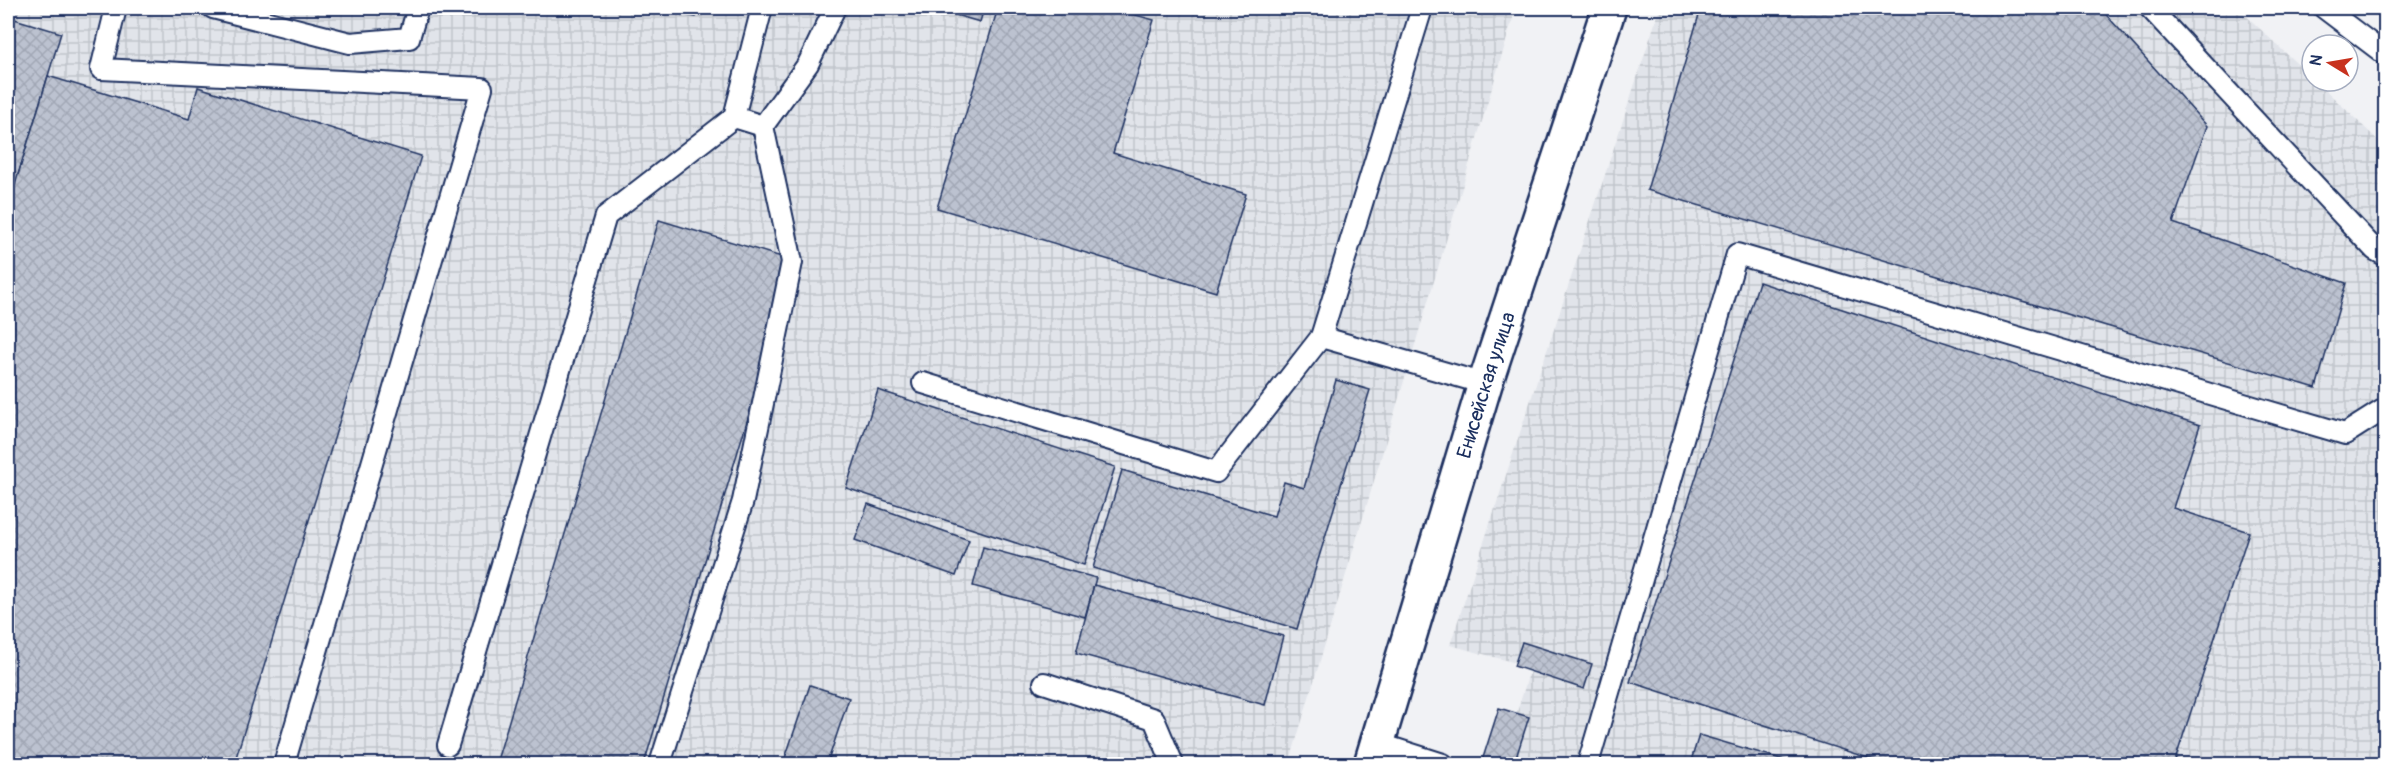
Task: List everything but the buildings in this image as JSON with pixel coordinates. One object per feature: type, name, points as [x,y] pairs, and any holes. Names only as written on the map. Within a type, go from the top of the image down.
[{"type":"street","name":"Енисейская улица","points":[[1374,754],[1485,384],[1609,8]]},
{"type":"lane","points":[[116,8],[101,69],[482,88],[284,765]]},
{"type":"lane","points":[[213,8],[350,43],[409,38],[418,8]]},
{"type":"lane","points":[[448,745],[606,216],[734,117],[762,8]]},
{"type":"lane","points":[[660,765],[743,501],[792,262],[763,126],[808,64],[835,8]]},
{"type":"lane","points":[[922,383],[1216,472],[1321,337],[1422,8]]},
{"type":"lane","points":[[2150,8],[2375,250],[2385,256]]},
{"type":"lane","points":[[2324,8],[2385,55]]},
{"type":"lane","points":[[734,117],[763,126]]},
{"type":"lane","points":[[1588,765],[1737,254],[2345,434],[2385,408]]},
{"type":"lane","points":[[1321,337],[1485,384]]},
{"type":"lane","points":[[1044,683],[1154,719],[1173,765]]},
{"type":"lane","points":[[1374,754],[1443,765]]},
{"type":"shaded area","points":[[8,8],[1516,8],[1289,764],[8,764]]},
{"type":"shaded area","points":[[1660,8],[2238,8],[2300,67],[2300,93],[2329,93],[2385,147],[2385,764],[1501,764],[1531,667],[1450,645]]}]
